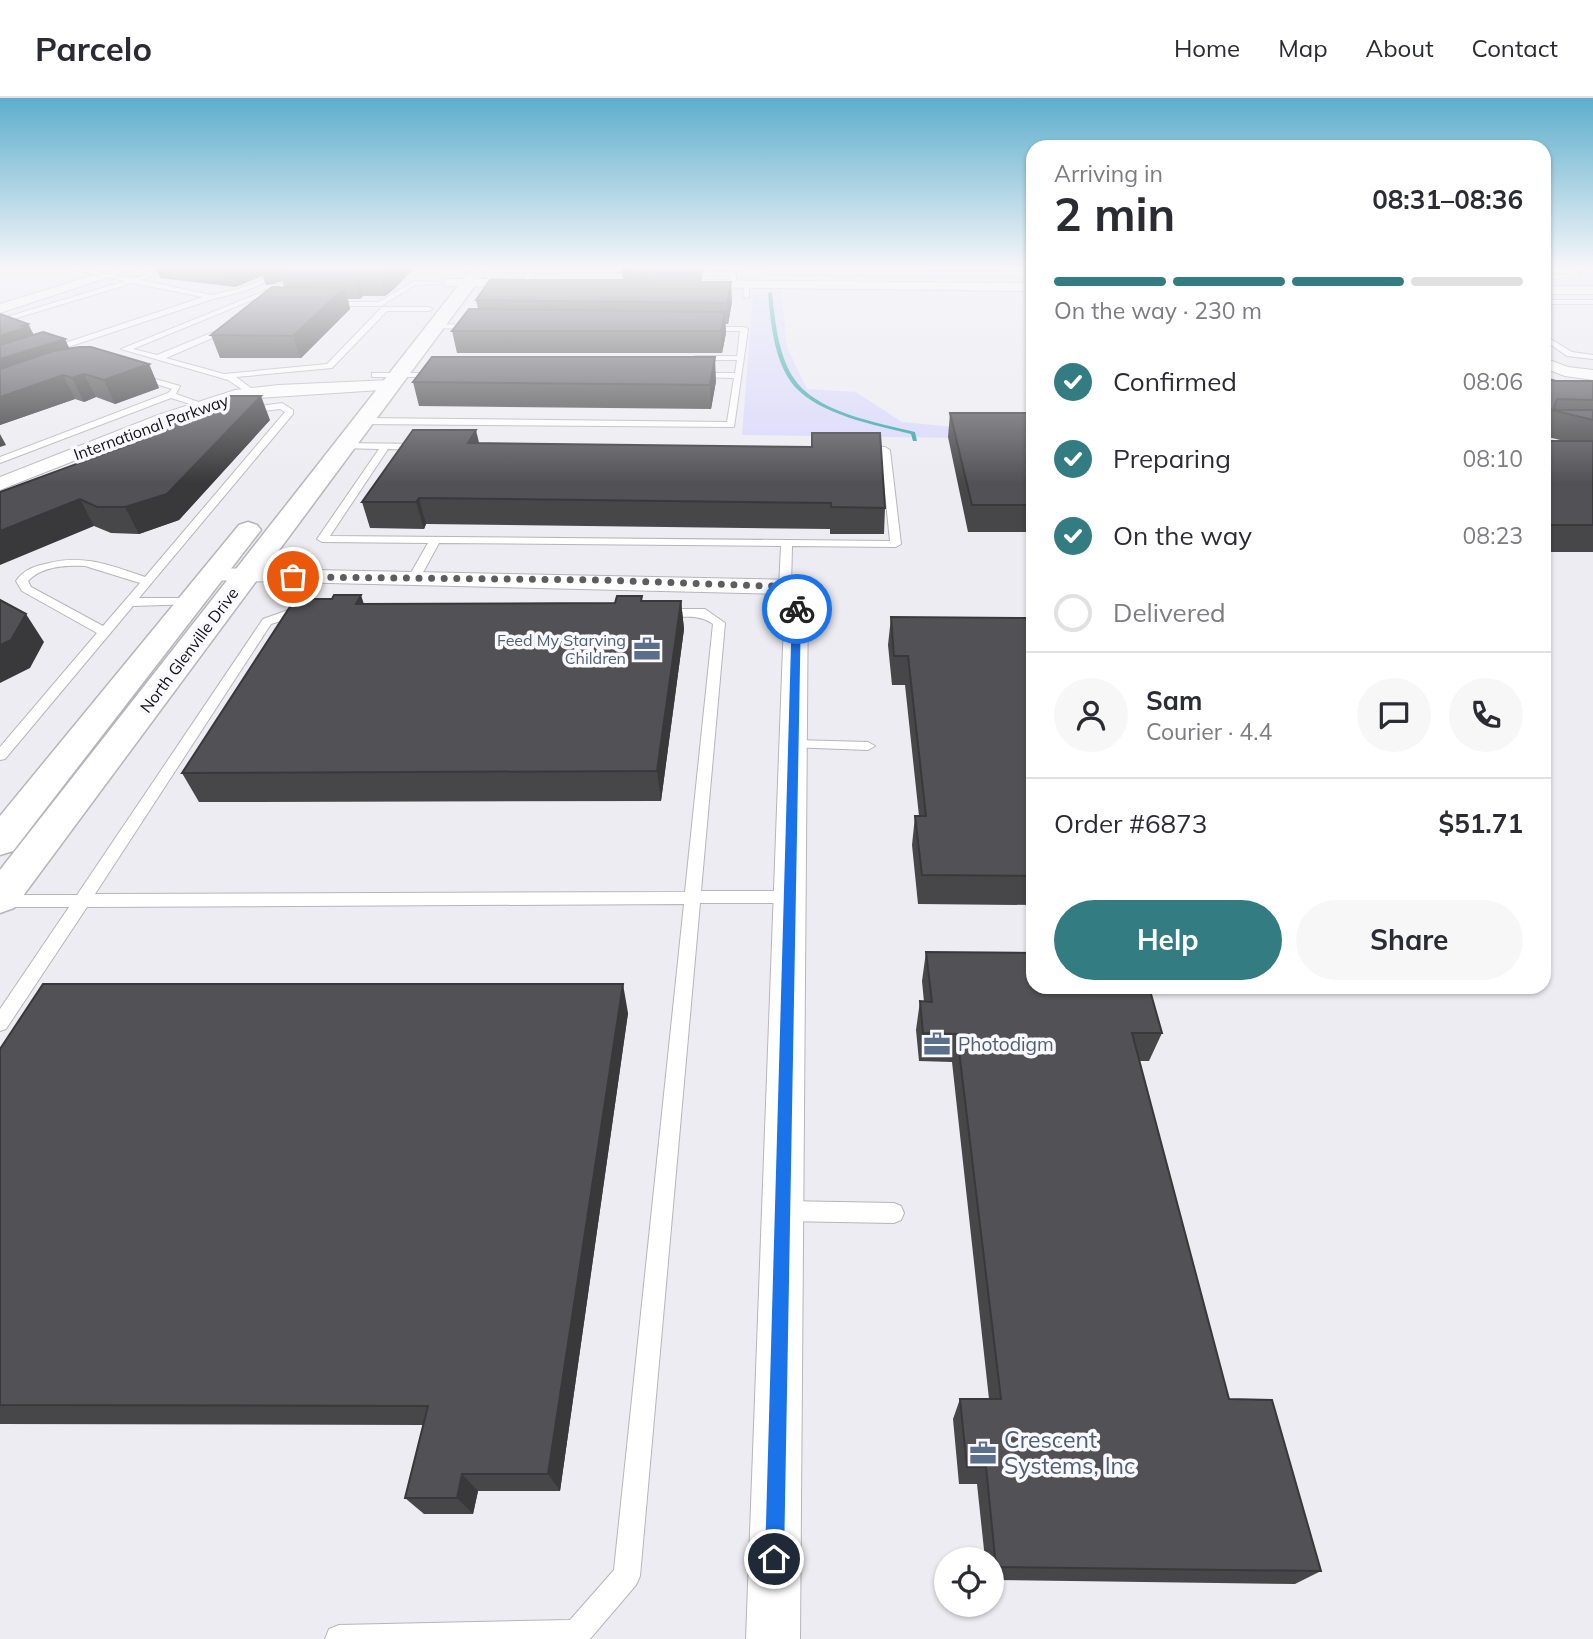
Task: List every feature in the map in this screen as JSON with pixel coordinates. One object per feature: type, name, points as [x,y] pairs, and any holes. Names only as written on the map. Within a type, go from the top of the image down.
[{"type":"street","name":"North Glenville Drive","points":[[315,448],[382,380],[414,340]]},
{"type":"street","points":[[1551,366],[1565,371],[1593,375]]},
{"type":"street","name":"North Glenville Drive","points":[[0,899],[362,421],[382,380]]},
{"type":"street","name":"International Parkway","points":[[0,484],[203,405],[252,393],[382,380]]},
{"type":"street","name":"North Glenville Drive","points":[[0,842],[264,510]]},
{"type":"street","points":[[212,575],[599,580],[791,587],[794,744],[772,1639]]},
{"type":"lane","points":[[50,340],[69,345]]},
{"type":"lane","points":[[46,352],[84,340]]},
{"type":"lane","points":[[148,340],[125,349],[224,377],[252,393]]},
{"type":"lane","points":[[158,358],[200,340]]},
{"type":"lane","points":[[224,377],[329,366],[353,340]]},
{"type":"lane","points":[[362,421],[731,425],[743,340]]},
{"type":"lane","points":[[1551,342],[1570,354],[1592,358]]},
{"type":"lane","points":[[687,358],[741,358]]},
{"type":"lane","points":[[0,460],[171,395],[177,388],[131,373]]},
{"type":"lane","points":[[382,380],[446,375]]},
{"type":"lane","points":[[682,375],[738,376]]},
{"type":"lane","points":[[171,395],[203,405]]},
{"type":"lane","points":[[0,756],[290,412],[282,406],[235,414]]},
{"type":"lane","points":[[343,446],[427,447]]},
{"type":"lane","points":[[385,447],[322,539],[896,544],[885,450],[844,449]]},
{"type":"lane","points":[[414,579],[435,540]]},
{"type":"lane","points":[[787,543],[791,587]]},
{"type":"lane","points":[[105,632],[26,589],[22,581],[25,576],[54,564],[85,560],[147,582]]},
{"type":"lane","points":[[130,602],[190,602]]},
{"type":"lane","points":[[0,1024],[267,622],[291,613],[318,613]]},
{"type":"lane","points":[[339,1639],[576,1634],[627,1576],[719,623],[705,613],[636,613]]},
{"type":"lane","points":[[794,744],[868,746]]},
{"type":"lane","points":[[0,899],[790,897]]},
{"type":"lane","points":[[782,1211],[894,1213]]},
{"type":"shaded area","points":[[749,340],[786,340],[807,389],[856,392],[902,422],[984,430],[1026,439],[742,435]]},
{"type":"building","points":[[17,340],[62,340],[0,359],[0,345]]},
{"type":"building","points":[[91,347],[149,364],[104,380],[84,374],[72,378],[63,375],[0,397],[0,369],[53,351]]},
{"type":"building","points":[[432,357],[715,357],[710,385],[413,382]]},
{"type":"building","points":[[1551,380],[1593,381],[1593,400],[1557,399],[1554,408],[1593,410],[1593,420],[1551,410]]},
{"type":"building","points":[[230,396],[261,396],[167,494],[125,507],[97,507],[80,499],[0,531],[0,492],[142,440],[164,420]]},
{"type":"building","points":[[950,413],[1026,413],[1026,505],[972,505]]},
{"type":"building","points":[[413,430],[476,430],[468,443],[812,447],[812,433],[880,433],[885,508],[831,507],[831,503],[419,498],[416,502],[362,502]]},
{"type":"building","points":[[1551,441],[1593,441],[1593,525],[1551,525]]},
{"type":"building","points":[[334,595],[361,595],[356,604],[615,603],[617,596],[642,596],[641,601],[681,601],[657,771],[182,773],[295,599],[332,599]]},
{"type":"building","points":[[0,600],[26,614],[11,640],[0,645]]},
{"type":"building","points":[[891,617],[1026,618],[1026,876],[922,875],[915,816],[926,816],[908,656],[894,656]]},
{"type":"building","points":[[926,952],[1026,953],[1026,994],[1151,994],[1162,1033],[1132,1033],[1229,1399],[1272,1400],[1321,1571],[1004,1567],[1004,1547],[994,1547],[986,1467],[967,1467],[960,1399],[1001,1399],[957,1034],[923,1033],[920,1001],[932,1002]]},
{"type":"building","points":[[43,984],[623,984],[548,1474],[462,1474],[457,1498],[405,1498],[428,1406],[0,1405],[0,1049]]},
{"type":"waterway","points":[[777,340],[790,377],[807,395],[835,410],[913,433],[915,440]]},
{"type":"way so far","points":[[293,577],[599,580],[797,587],[797,609]]},
{"type":"place","name":"Feed My Starving Children","points":[[647,649]]},
{"type":"place","name":"Photodigm","points":[[937,1044]]},
{"type":"place","name":"Crescent Systems, Inc","points":[[983,1453]]},
{"type":"route","points":[[774,1559],[797,609]]}]
